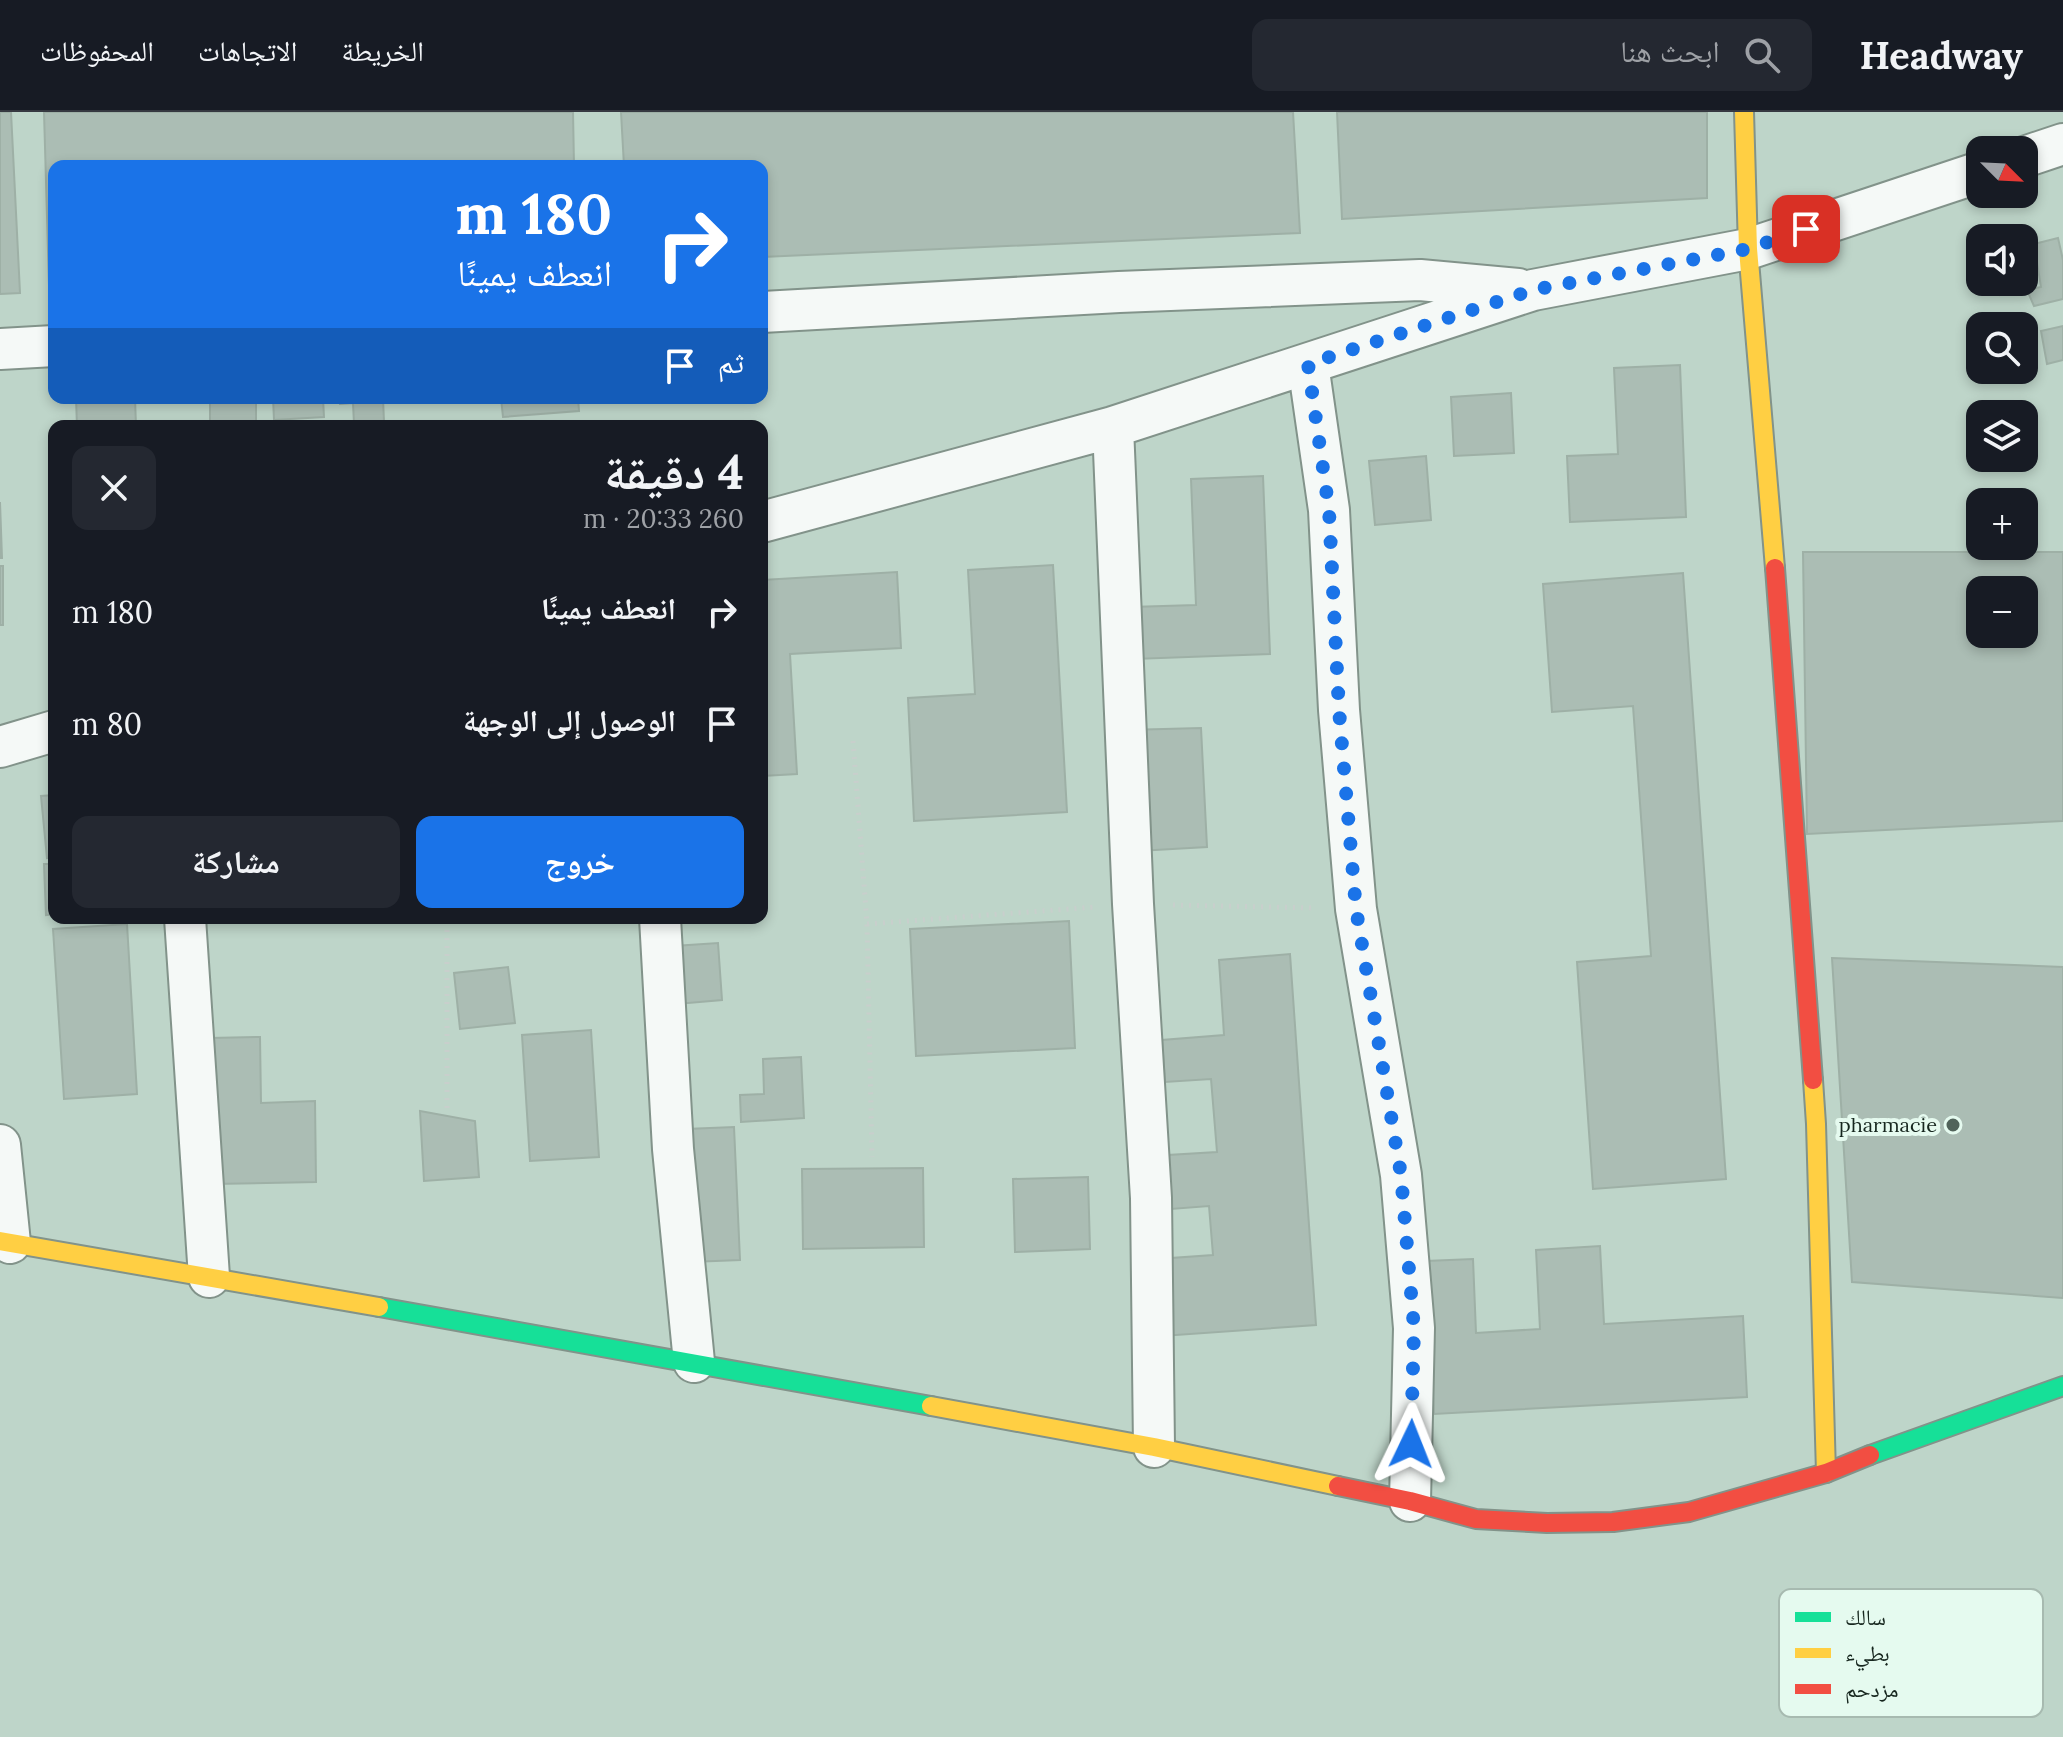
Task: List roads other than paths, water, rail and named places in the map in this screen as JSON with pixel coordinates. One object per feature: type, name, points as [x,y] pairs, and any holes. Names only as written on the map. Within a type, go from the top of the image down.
[{"type":"street","points":[[1744,112],[1748,249],[1782,654],[1816,1124],[1826,1473]]},
{"type":"street","points":[[2038,152],[2063,144]]},
{"type":"street","points":[[768,520],[1113,427],[1533,290],[1748,249],[1966,177]]},
{"type":"street","points":[[768,312],[1119,292],[1420,280],[1533,290]]},
{"type":"street","points":[[0,349],[48,346]]},
{"type":"street","points":[[1308,364],[1329,510],[1339,710],[1356,909],[1403,1190],[1414,1328],[1410,1501]]},
{"type":"street","points":[[1113,427],[1133,904],[1151,1198],[1154,1447]]},
{"type":"street","points":[[0,747],[48,733]]},
{"type":"street","points":[[185,924],[209,1277]]},
{"type":"street","points":[[660,924],[673,1149],[694,1362]]},
{"type":"street","points":[[0,1145],[5,1242],[694,1362],[1154,1447],[1410,1501],[1476,1519],[1547,1523],[1613,1522],[1689,1512],[1826,1473],[2063,1386]]},
{"type":"place","name":"pharmacie","points":[[1953,1125]]}]
